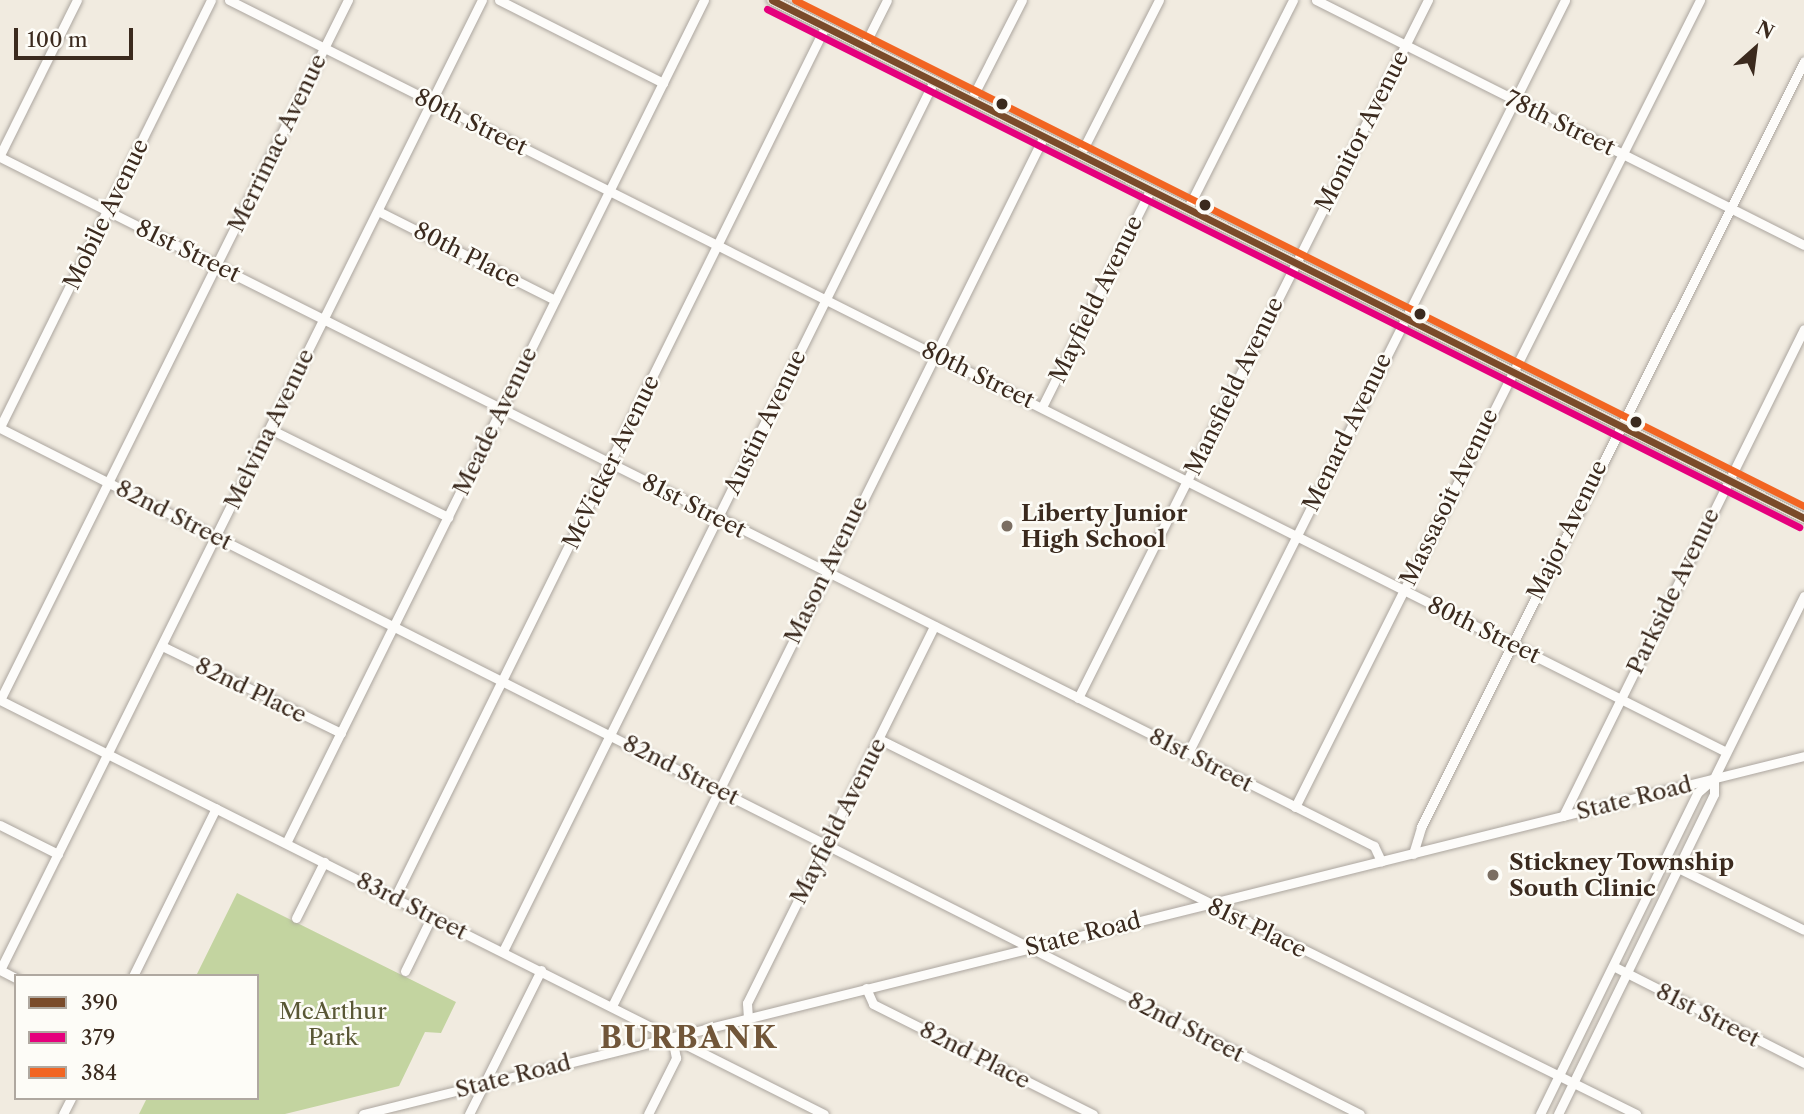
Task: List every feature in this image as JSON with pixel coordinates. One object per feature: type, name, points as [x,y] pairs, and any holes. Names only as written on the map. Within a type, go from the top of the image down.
[{"type":"main road","points":[[772,0],[1804,518]]},
{"type":"street","points":[[0,156],[77,0]]},
{"type":"street","name":"Mobile Avenue","points":[[0,427],[211,0]]},
{"type":"street","name":"80th Street","points":[[229,0],[1727,752]]},
{"type":"street","name":"Merrimac Avenue","points":[[0,700],[348,0]]},
{"type":"street","name":"Melvina Avenue","points":[[0,970],[482,0]]},
{"type":"street","points":[[499,0],[663,83]]},
{"type":"street","name":"Meade Avenue","points":[[286,843],[704,0]]},
{"type":"street","points":[[864,46],[887,0]]},
{"type":"street","points":[[971,100],[1022,0]]},
{"type":"street","points":[[1080,155],[1159,0]]},
{"type":"street","points":[[1188,208],[1293,0]]},
{"type":"street","name":"78th Street","points":[[1316,0],[1804,245]]},
{"type":"street","name":"Monitor Avenue","points":[[1295,262],[1428,0]]},
{"type":"street","name":"Menard Avenue","points":[[1188,753],[1564,0]]},
{"type":"street","name":"Massasoit Avenue","points":[[1295,807],[1700,0]]},
{"type":"street","name":"McVicker Avenue","points":[[395,897],[825,27]]},
{"type":"street","name":"Major Avenue","points":[[1413,854],[1420,827],[1619,425],[1804,61]]},
{"type":"street","name":"Austin Avenue","points":[[503,951],[934,81]]},
{"type":"street","name":"Mason Avenue","points":[[612,1006],[1044,136]]},
{"type":"street","name":"81st Street","points":[[0,156],[1374,846],[1381,861]]},
{"type":"street","name":"Mayfield Avenue","points":[[1042,407],[1150,190]]},
{"type":"street","name":"80th Place","points":[[378,211],[555,300]]},
{"type":"street","name":"Mansfield Avenue","points":[[1078,698],[1295,262]]},
{"type":"street","name":"Parkside Avenue","points":[[1563,816],[1727,479],[1804,329]]},
{"type":"street","name":"82nd Street","points":[[0,427],[1360,1114]]},
{"type":"street","points":[[270,429],[448,517]]},
{"type":"street","points":[[1539,1114],[1697,793],[1713,778],[1804,596]]},
{"type":"street","name":"Mayfield Avenue","points":[[748,1018],[747,1003],[934,626]]},
{"type":"street","name":"82nd Place","points":[[162,646],[341,733]]},
{"type":"street","name":"83rd Street","points":[[0,700],[824,1114]]},
{"type":"street","name":"81st Place","points":[[879,739],[1636,1114]]},
{"type":"street","name":"State Road","points":[[363,1114],[1804,756]]},
{"type":"street","points":[[1558,1114],[1714,794],[1713,778]]},
{"type":"street","points":[[134,974],[216,808]]},
{"type":"street","points":[[0,825],[58,854]]},
{"type":"street","points":[[296,918],[324,862]]},
{"type":"street","points":[[1678,868],[1804,930]]},
{"type":"street","points":[[405,971],[432,916]]},
{"type":"street","name":"81st Street","points":[[1613,966],[1804,1063]]},
{"type":"street","points":[[469,1114],[541,970]]},
{"type":"street","name":"82nd Place","points":[[866,988],[873,1004],[1093,1114]]},
{"type":"street","points":[[648,1114],[676,1058],[672,1037]]},
{"type":"green space","name":"McArthur Park","points":[[237,893],[456,1002],[441,1033],[425,1032],[399,1086],[285,1114],[139,1114],[146,1100],[259,1100],[259,974],[197,974]]},
{"type":"transit line","name":"390","points":[[772,0],[1804,518]]},
{"type":"transit line","name":"384","points":[[795,0],[1804,506]]},
{"type":"transit line","name":"379","points":[[767,9],[1799,527]]},
{"type":"place","name":"Liberty Junior High School","points":[[1007,526]]},
{"type":"place","name":"Stickney Township South Clinic","points":[[1493,875]]},
{"type":"district","name":"BURBANK","points":[[689,1038]]}]
